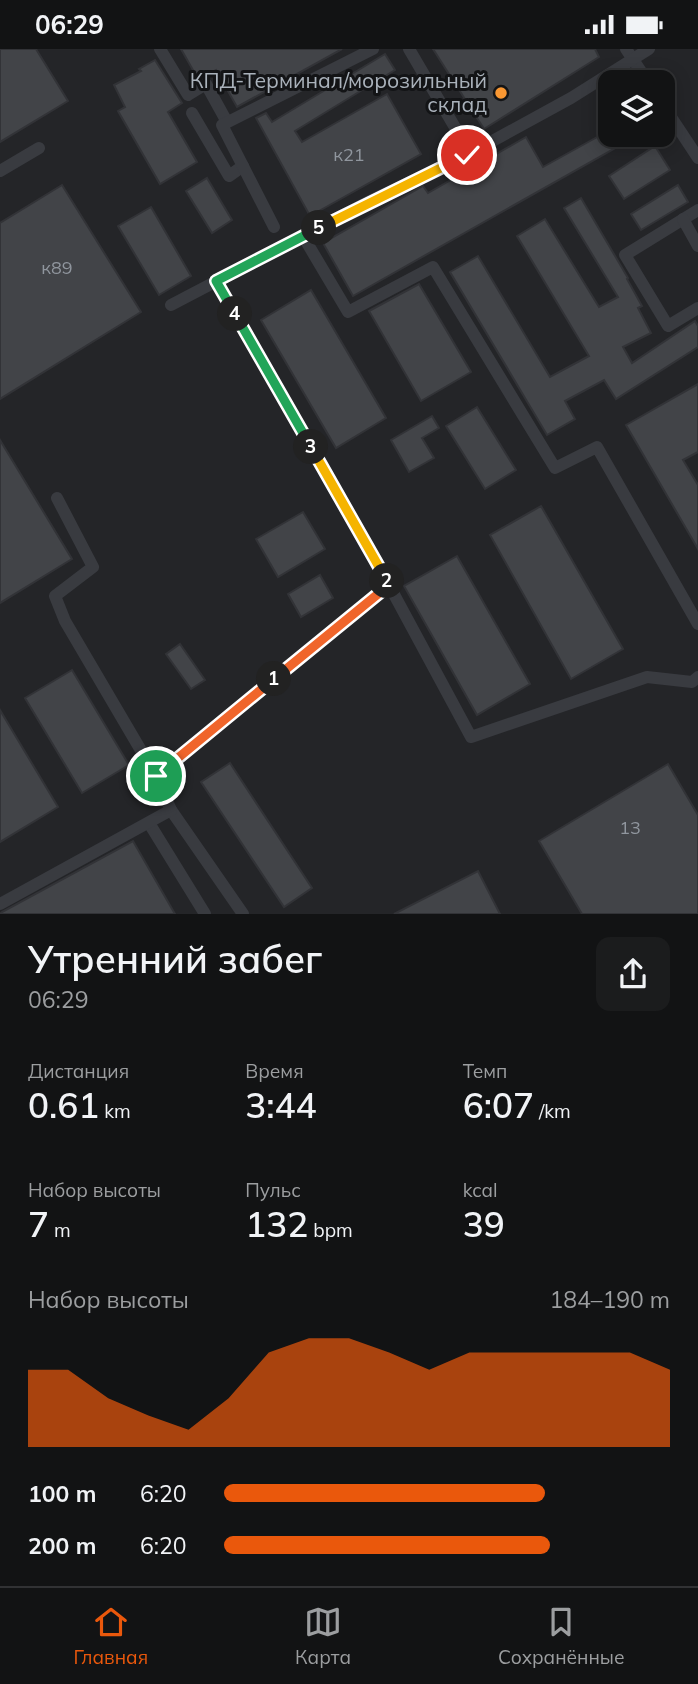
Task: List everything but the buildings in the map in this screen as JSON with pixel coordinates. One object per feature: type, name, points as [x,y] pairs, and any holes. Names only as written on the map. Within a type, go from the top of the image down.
[{"type":"lane","points":[[160,49],[188,95],[206,84],[228,122]]},
{"type":"lane","points":[[274,226],[222,125],[373,49]]},
{"type":"lane","points":[[409,49],[470,153]]},
{"type":"lane","points":[[171,305],[470,153],[571,97],[630,54],[649,49]]},
{"type":"lane","points":[[630,54],[640,70]]},
{"type":"lane","points":[[192,113],[229,176],[243,166]]},
{"type":"lane","points":[[675,123],[698,158]]},
{"type":"lane","points":[[0,171],[39,148]]},
{"type":"lane","points":[[698,210],[625,255],[668,326],[698,308]]},
{"type":"lane","points":[[683,219],[698,246]]},
{"type":"lane","points":[[303,236],[348,312],[433,267],[555,468],[597,447],[698,624]]},
{"type":"lane","points":[[216,281],[389,585],[471,737],[647,677],[692,682],[698,677]]},
{"type":"lane","points":[[57,498],[93,567],[55,596],[65,621],[156,776],[171,810],[243,914]]},
{"type":"lane","points":[[156,776],[389,585]]},
{"type":"lane","points":[[0,904],[171,810]]},
{"type":"lane","points":[[149,823],[205,914]]},
{"type":"shaded area","points":[[0,49],[698,49],[698,914],[0,914]]},
{"type":"place","name":"КПД-Терминал/морозильный склад","points":[[501,93]]},
{"type":"route","points":[[156,776],[389,585],[216,281],[368,202],[467,155]]}]
